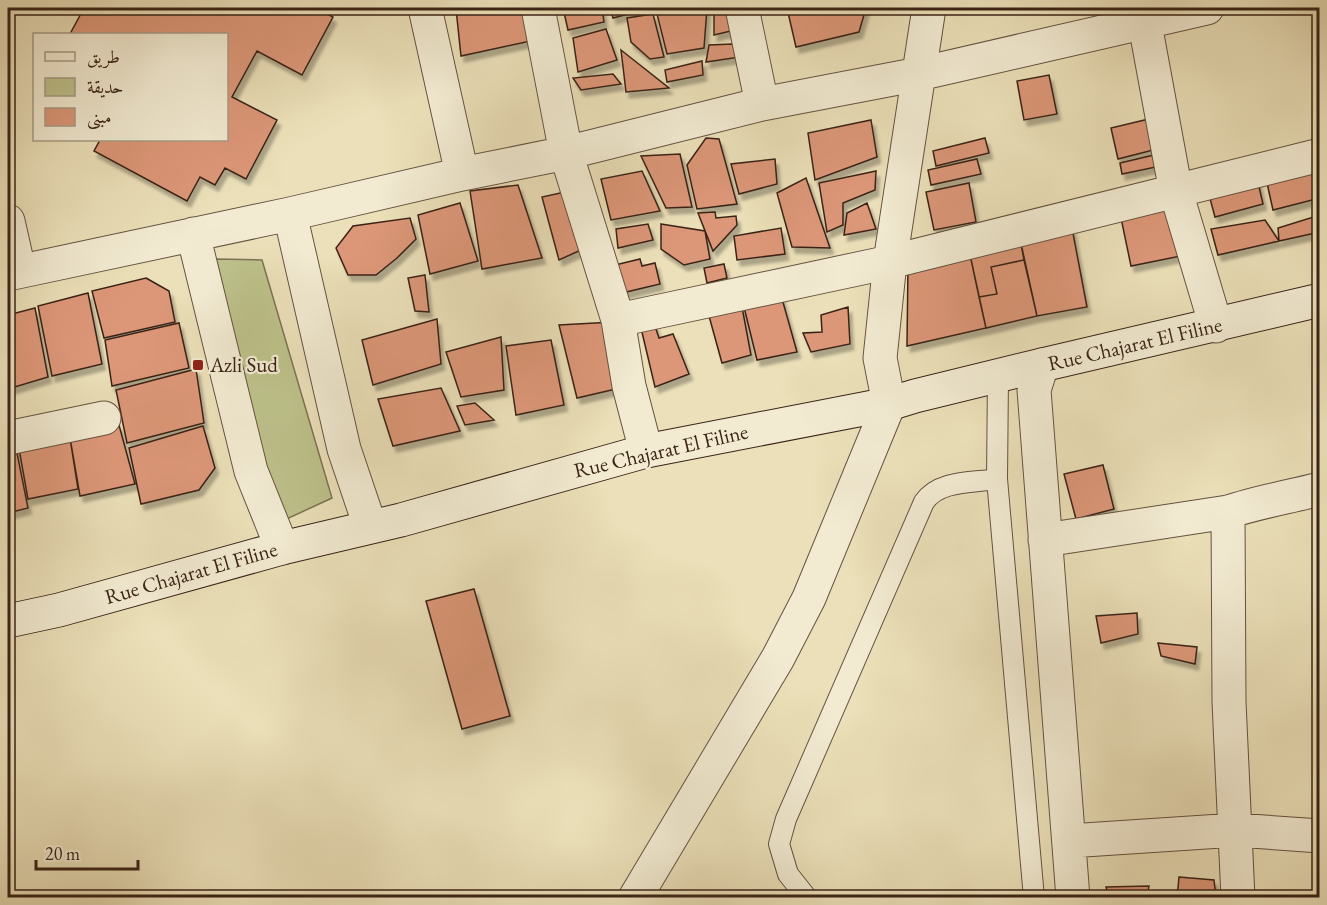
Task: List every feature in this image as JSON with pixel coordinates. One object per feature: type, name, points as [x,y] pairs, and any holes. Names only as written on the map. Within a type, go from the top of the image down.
[{"type":"street","points":[[425,8],[462,174]]},
{"type":"street","points":[[538,8],[566,153],[618,320],[629,386],[646,451]]},
{"type":"street","points":[[742,8],[762,104]]},
{"type":"street","points":[[634,897],[718,760],[783,648],[809,598],[889,404],[880,358],[890,262],[929,8]]},
{"type":"street","points":[[8,221],[13,272],[566,153],[762,104],[919,74],[1143,14],[1207,8]]},
{"type":"street","points":[[1143,14],[1176,192],[1216,326]]},
{"type":"street","points":[[618,320],[890,262],[1320,155]]},
{"type":"street","points":[[290,214],[344,449],[370,526]]},
{"type":"street","points":[[193,234],[251,471],[282,548]]},
{"type":"street","name":"Rue Chajarat El Filine","points":[[8,621],[59,610],[282,548],[401,520],[646,451],[889,404],[1042,365],[1320,300]]},
{"type":"street","points":[[1042,365],[1034,390],[1072,897]]},
{"type":"street","points":[[8,438],[104,418]]},
{"type":"street","points":[[1045,540],[1228,512],[1320,489]]},
{"type":"street","points":[[1228,512],[1229,702],[1238,897]]},
{"type":"street","points":[[1069,841],[1236,830],[1320,836]]},
{"type":"lane","points":[[998,376],[997,479],[1034,897]]},
{"type":"lane","points":[[807,897],[788,874],[779,844],[781,836],[791,808],[924,502],[930,492],[942,487],[997,479]]},
{"type":"green space","points":[[216,259],[262,260],[332,498],[278,523]]},
{"type":"building","points":[[84,8],[316,8],[333,17],[302,75],[257,51],[232,97],[277,120],[246,179],[225,168],[215,185],[200,177],[187,201],[94,151],[99,141],[228,141],[228,33],[71,33]]},
{"type":"building","points":[[532,8],[540,39],[461,56],[456,9]]},
{"type":"building","points":[[563,8],[602,8],[604,22],[568,30]]},
{"type":"building","points":[[610,8],[646,8],[647,9],[613,18]]},
{"type":"building","points":[[707,8],[704,48],[667,54],[657,14]]},
{"type":"building","points":[[714,8],[734,8],[739,29],[714,35]]},
{"type":"building","points":[[787,8],[866,8],[859,32],[796,47]]},
{"type":"building","points":[[653,14],[664,57],[650,59],[631,42],[627,18]]},
{"type":"building","points":[[606,29],[617,60],[578,72],[573,38]]},
{"type":"building","points":[[733,44],[740,57],[706,62],[709,45]]},
{"type":"building","points":[[621,50],[669,88],[626,92]]},
{"type":"building","points":[[702,61],[703,75],[667,82],[665,70]]},
{"type":"building","points":[[613,74],[621,84],[581,90],[573,78]]},
{"type":"building","points":[[1049,75],[1057,114],[1024,120],[1017,81]]},
{"type":"building","points":[[1153,118],[1161,148],[1118,159],[1111,128]]},
{"type":"building","points":[[871,120],[877,157],[815,180],[808,133]]},
{"type":"building","points":[[706,138],[719,139],[737,204],[697,209],[687,165]]},
{"type":"building","points":[[985,138],[989,153],[936,166],[933,151]]},
{"type":"building","points":[[680,154],[692,207],[666,208],[641,156]]},
{"type":"building","points":[[1154,155],[1156,167],[1122,174],[1120,163]]},
{"type":"building","points":[[775,159],[777,184],[739,194],[731,164]]},
{"type":"building","points":[[977,159],[981,174],[931,185],[928,170]]},
{"type":"building","points":[[1308,163],[1320,198],[1273,210],[1265,174]]},
{"type":"building","points":[[642,171],[660,211],[611,220],[601,179]]},
{"type":"building","points":[[876,171],[875,190],[843,203],[843,225],[827,232],[819,183]]},
{"type":"building","points":[[806,178],[830,248],[792,247],[777,193]]},
{"type":"building","points":[[1257,178],[1263,204],[1215,217],[1208,191]]},
{"type":"building","points":[[969,183],[976,222],[934,230],[926,192]]},
{"type":"building","points":[[518,185],[542,258],[482,269],[470,191]]},
{"type":"building","points":[[574,190],[583,249],[559,260],[542,197]]},
{"type":"building","points":[[460,203],[478,261],[430,274],[418,215]]},
{"type":"building","points":[[867,203],[876,229],[844,235],[847,213]]},
{"type":"building","points":[[1171,207],[1181,256],[1131,266],[1121,218]]},
{"type":"building","points":[[715,212],[716,218],[736,216],[737,225],[713,251],[698,213]]},
{"type":"building","points":[[1320,215],[1320,232],[1279,241],[1278,228]]},
{"type":"building","points":[[410,218],[416,239],[397,258],[376,275],[348,275],[336,248],[353,226]]},
{"type":"building","points":[[1265,220],[1279,241],[1218,255],[1211,229]]},
{"type":"building","points":[[648,224],[653,240],[618,248],[616,229]]},
{"type":"building","points":[[661,224],[705,231],[710,259],[684,265],[661,249]]},
{"type":"building","points":[[781,228],[785,254],[737,260],[734,236]]},
{"type":"building","points":[[1072,228],[1087,307],[1037,316],[1020,239]]},
{"type":"building","points":[[1020,239],[1024,260],[991,267],[997,294],[979,297],[969,250]]},
{"type":"building","points":[[969,250],[986,328],[907,346],[908,266]]},
{"type":"building","points":[[640,259],[642,266],[655,263],[660,284],[622,293],[615,265]]},
{"type":"building","points":[[1024,260],[1037,316],[986,328],[979,297],[997,294],[991,267]]},
{"type":"building","points":[[724,264],[727,278],[707,283],[704,268]]},
{"type":"building","points":[[425,275],[429,312],[415,311],[408,278]]},
{"type":"building","points":[[146,278],[169,291],[175,322],[104,338],[92,291]]},
{"type":"building","points":[[88,293],[102,364],[52,376],[38,306]]},
{"type":"building","points":[[781,295],[797,352],[757,360],[743,303]]},
{"type":"building","points":[[742,307],[751,355],[722,363],[709,316]]},
{"type":"building","points":[[848,307],[850,344],[811,352],[803,333],[822,332],[821,315]]},
{"type":"building","points":[[35,308],[48,377],[8,389],[8,315]]},
{"type":"building","points":[[437,319],[441,364],[373,385],[362,340]]},
{"type":"building","points":[[653,320],[659,338],[673,334],[689,374],[655,387],[641,328]]},
{"type":"building","points":[[613,322],[629,386],[577,398],[559,325]]},
{"type":"building","points":[[179,323],[189,368],[112,386],[105,340]]},
{"type":"building","points":[[501,337],[504,390],[461,397],[446,352]]},
{"type":"building","points":[[551,340],[564,405],[516,415],[506,346]]},
{"type":"building","points":[[196,369],[204,423],[127,443],[116,390]]},
{"type":"building","points":[[441,388],[460,431],[393,446],[378,399]]},
{"type":"building","points":[[475,403],[494,420],[465,425],[457,406]]},
{"type":"building","points":[[119,425],[135,484],[80,496],[70,438]]},
{"type":"building","points":[[203,426],[215,468],[199,490],[141,504],[129,448]]},
{"type":"building","points":[[70,438],[78,489],[28,499],[19,449]]},
{"type":"building","points":[[16,448],[28,508],[8,513],[8,450]]},
{"type":"building","points":[[1103,465],[1114,509],[1076,519],[1064,474]]},
{"type":"building","points":[[474,589],[510,716],[462,729],[426,601]]},
{"type":"building","points":[[1137,613],[1138,634],[1101,643],[1096,616]]},
{"type":"building","points":[[1158,643],[1197,647],[1195,664],[1161,656]]},
{"type":"building","points":[[1179,877],[1214,880],[1216,898],[1177,898]]},
{"type":"building","points":[[1149,886],[1147,898],[1109,898],[1106,887]]},
{"type":"place","name":"Azli Sud","points":[[198,365]]}]
